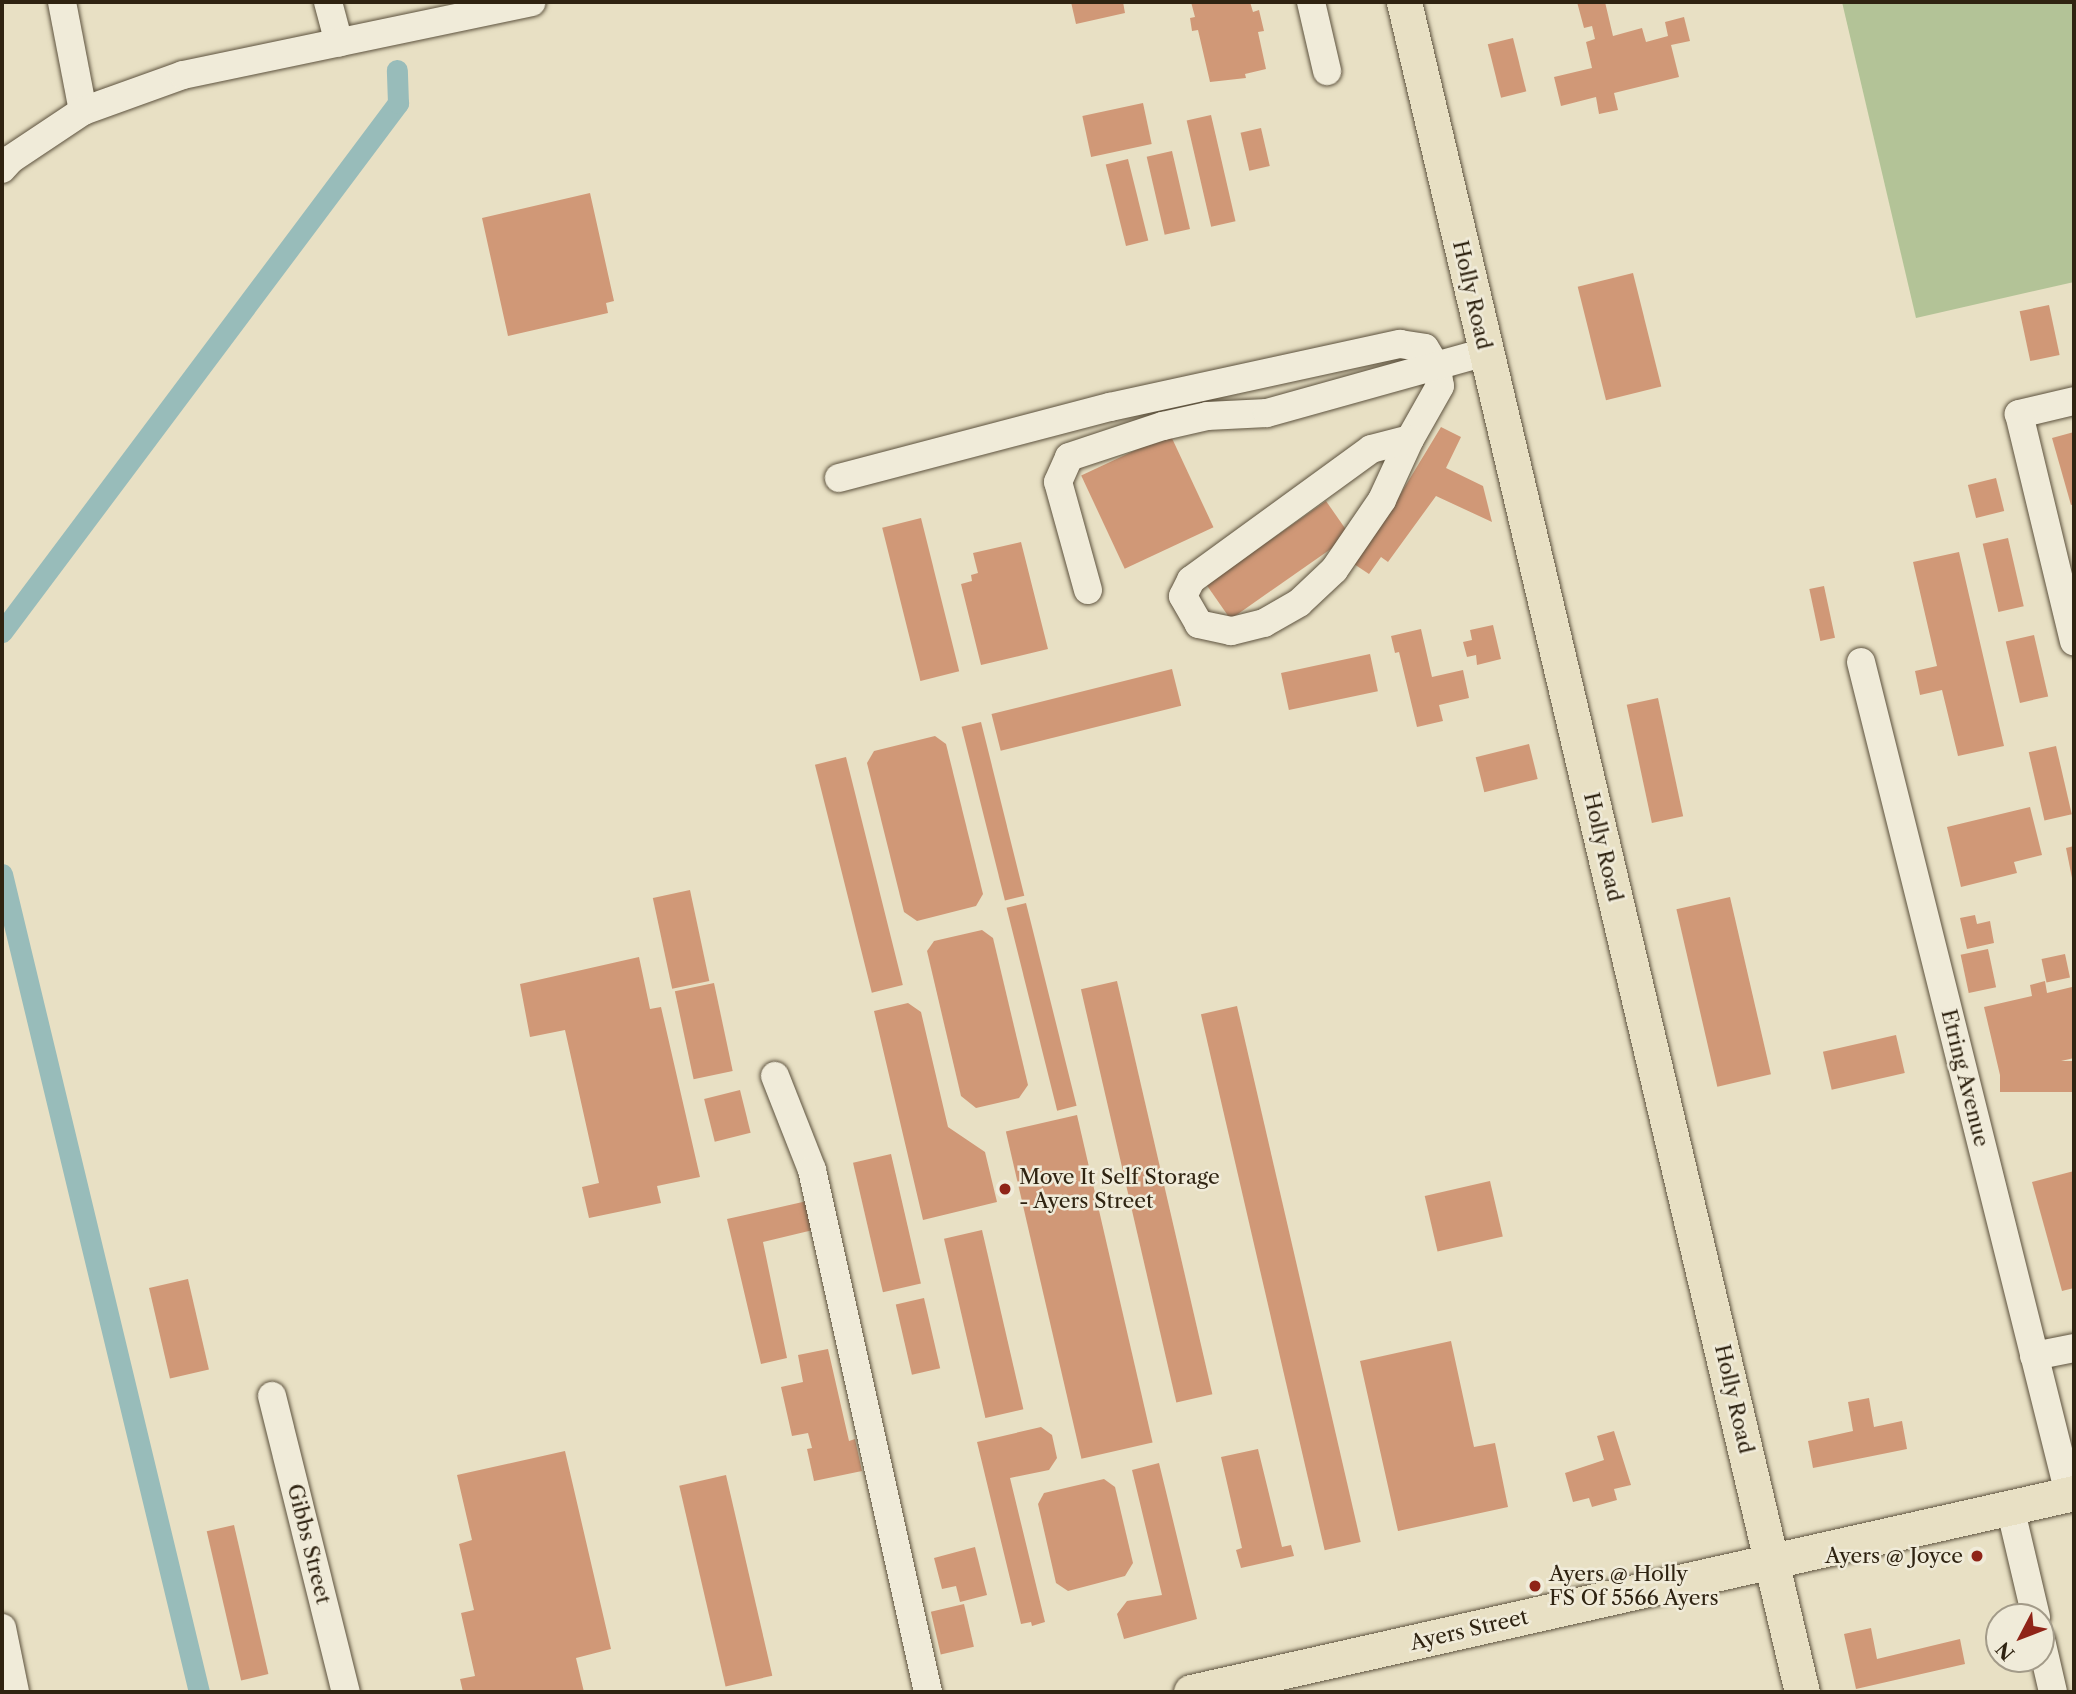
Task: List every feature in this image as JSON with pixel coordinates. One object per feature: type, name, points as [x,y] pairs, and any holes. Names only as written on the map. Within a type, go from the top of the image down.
[{"type":"main road","name":"Holly Road","points":[[1404,2],[1802,1692]]},
{"type":"main road","name":"Ayers Street","points":[[1191,1692],[2072,1494]]},
{"type":"street","points":[[62,2],[83,111]]},
{"type":"street","points":[[328,2],[339,43]]},
{"type":"street","points":[[2,169],[11,159],[83,111],[183,75],[531,2]]},
{"type":"street","points":[[1311,2],[1327,71]]},
{"type":"street","points":[[839,478],[1111,407],[1401,344],[1425,348],[1437,368],[1440,386],[1410,439],[1382,500],[1334,570],[1299,603],[1264,623],[1231,631],[1199,624],[1183,596],[1191,580],[1371,449],[1410,439]]},
{"type":"street","points":[[1088,590],[1058,482],[1069,457],[1207,415],[1267,413],[1437,368],[1486,352]]},
{"type":"street","points":[[2074,401],[2019,414],[2074,642]]},
{"type":"street","name":"Etring Avenue","points":[[1861,662],[2034,1356],[2072,1494]]},
{"type":"street","points":[[775,1076],[812,1170],[928,1692]]},
{"type":"street","points":[[2034,1356],[2074,1348]]},
{"type":"street","name":"Gibbs Street","points":[[272,1396],[346,1692]]},
{"type":"street","points":[[2010,1507],[2033,1603]]},
{"type":"street","points":[[2,1628],[15,1692]]},
{"type":"street","points":[[2049,1673],[2053,1692]]},
{"type":"green space","points":[[1842,2],[2074,2],[2074,282],[1916,318]]},
{"type":"building","points":[[1071,2],[1123,2],[1125,13],[1076,24]]},
{"type":"building","points":[[1191,2],[1250,2],[1253,12],[1259,10],[1264,31],[1258,32],[1266,69],[1245,74],[1246,78],[1210,82],[1198,30],[1192,31],[1190,18],[1195,17]]},
{"type":"building","points":[[1577,2],[1605,2],[1613,36],[1642,28],[1646,42],[1668,36],[1665,22],[1684,17],[1690,41],[1671,45],[1679,77],[1614,93],[1618,110],[1599,114],[1596,97],[1561,106],[1554,77],[1592,68],[1586,42],[1595,39],[1592,26],[1584,28]]},
{"type":"building","points":[[1513,38],[1526,91],[1501,98],[1488,44]]},
{"type":"building","points":[[1143,103],[1152,144],[1091,157],[1082,116]]},
{"type":"building","points":[[1211,115],[1236,221],[1211,227],[1187,121]]},
{"type":"building","points":[[1261,128],[1270,166],[1249,171],[1241,133]]},
{"type":"building","points":[[1172,151],[1190,229],[1165,235],[1147,157]]},
{"type":"building","points":[[1128,159],[1148,241],[1126,246],[1106,165]]},
{"type":"building","points":[[590,193],[614,301],[606,303],[608,313],[508,336],[482,218]]},
{"type":"building","points":[[1633,273],[1661,387],[1606,400],[1578,287]]},
{"type":"building","points":[[2049,305],[2060,355],[2030,361],[2020,311]]},
{"type":"building","points":[[1441,427],[1461,437],[1446,468],[1483,486],[1492,522],[1436,496],[1388,562],[1381,557],[1369,574],[1348,560],[1395,503]]},
{"type":"building","points":[[2074,432],[2074,504],[2071,505],[2052,438]]},
{"type":"building","points":[[1170,434],[1214,527],[1125,569],[1081,475]]},
{"type":"building","points":[[1996,478],[2004,511],[1976,518],[1968,485]]},
{"type":"building","points":[[1326,501],[1350,535],[1230,619],[1206,585]]},
{"type":"building","points":[[921,518],[959,671],[920,681],[882,528]]},
{"type":"building","points":[[2008,538],[2024,606],[1998,612],[1983,544]]},
{"type":"building","points":[[1021,542],[1048,649],[981,665],[961,584],[972,581],[971,575],[978,573],[973,553]]},
{"type":"building","points":[[1959,552],[2004,746],[1958,756],[1942,690],[1920,695],[1915,671],[1937,666],[1913,562]]},
{"type":"building","points":[[1824,586],[1835,638],[1820,641],[1809,589]]},
{"type":"building","points":[[1493,625],[1501,659],[1477,665],[1476,655],[1467,657],[1463,642],[1472,640],[1470,630]]},
{"type":"building","points":[[1421,629],[1432,677],[1463,670],[1469,698],[1439,705],[1443,721],[1417,727],[1399,652],[1395,653],[1391,636]]},
{"type":"building","points":[[2034,635],[2048,696],[2020,703],[2006,642]]},
{"type":"building","points":[[1370,654],[1378,691],[1289,710],[1281,673]]},
{"type":"building","points":[[1172,669],[1181,706],[1001,751],[992,714]]},
{"type":"building","points":[[1658,698],[1683,816],[1652,823],[1627,705]]},
{"type":"building","points":[[981,722],[1024,896],[1005,901],[962,727]]},
{"type":"building","points":[[935,736],[946,744],[983,894],[976,906],[917,921],[904,912],[867,763],[874,751]]},
{"type":"building","points":[[1529,744],[1538,779],[1484,792],[1476,757]]},
{"type":"building","points":[[2056,746],[2072,814],[2044,821],[2029,752]]},
{"type":"building","points":[[846,757],[903,985],[872,993],[815,765]]},
{"type":"building","points":[[2030,807],[2042,855],[2014,862],[2017,873],[1961,887],[1947,827]]},
{"type":"building","points":[[2074,846],[2074,882],[2073,883],[2066,848]]},
{"type":"building","points":[[690,890],[709,981],[672,989],[653,898]]},
{"type":"building","points":[[1730,897],[1771,1074],[1717,1087],[1676,909]]},
{"type":"building","points":[[1026,903],[1077,1106],[1057,1111],[1007,908]]},
{"type":"building","points":[[1975,915],[1977,924],[1990,921],[1994,943],[1967,949],[1960,918]]},
{"type":"building","points":[[982,930],[993,938],[1028,1085],[1019,1098],[976,1108],[961,1096],[927,951],[934,941]]},
{"type":"building","points":[[1988,949],[1996,987],[1969,993],[1961,955]]},
{"type":"building","points":[[2065,954],[2070,977],[2047,982],[2042,959]]},
{"type":"building","points":[[639,957],[650,1009],[661,1007],[700,1177],[657,1186],[661,1203],[589,1218],[582,1187],[599,1183],[565,1030],[530,1037],[520,984]]},
{"type":"building","points":[[1117,981],[1212,1394],[1176,1402],[1081,989]]},
{"type":"building","points":[[2045,981],[2047,993],[2072,987],[2074,1058],[2000,1075],[1984,1007],[2032,996],[2030,985]]},
{"type":"building","points":[[714,983],[733,1071],[694,1079],[675,991]]},
{"type":"building","points":[[908,1003],[921,1012],[948,1127],[985,1152],[997,1202],[923,1220],[874,1011]]},
{"type":"building","points":[[1237,1006],[1361,1542],[1325,1550],[1201,1014]]},
{"type":"building","points":[[1896,1035],[1905,1073],[1832,1090],[1823,1052]]},
{"type":"building","points":[[2000,1061],[2074,1061],[2074,1092],[2000,1092]]},
{"type":"building","points":[[740,1090],[751,1133],[715,1142],[704,1099]]},
{"type":"building","points":[[1077,1115],[1153,1442],[1081,1459],[1006,1131]]},
{"type":"building","points":[[891,1154],[921,1284],[883,1292],[853,1163]]},
{"type":"building","points":[[2074,1171],[2074,1288],[2062,1291],[2032,1182]]},
{"type":"building","points":[[1490,1181],[1503,1237],[1438,1252],[1425,1196]]},
{"type":"building","points":[[807,1201],[813,1230],[763,1242],[787,1358],[761,1364],[727,1219]]},
{"type":"building","points":[[982,1230],[1023,1409],[985,1418],[944,1239]]},
{"type":"building","points":[[188,1279],[209,1370],[170,1379],[149,1288]]},
{"type":"building","points":[[924,1298],[940,1368],[912,1375],[896,1305]]},
{"type":"building","points":[[1451,1341],[1474,1447],[1495,1443],[1508,1507],[1398,1531],[1360,1361]]},
{"type":"building","points":[[828,1349],[849,1441],[855,1439],[862,1471],[814,1481],[807,1449],[812,1448],[808,1433],[792,1436],[781,1387],[803,1382],[798,1355]]},
{"type":"building","points":[[1869,1398],[1874,1427],[1902,1421],[1907,1449],[1813,1468],[1808,1441],[1853,1431],[1848,1402]]},
{"type":"building","points":[[1041,1427],[1052,1435],[1057,1458],[1049,1470],[1010,1478],[1045,1622],[1032,1626],[1031,1622],[1021,1624],[977,1442]]},
{"type":"building","points":[[1614,1431],[1631,1485],[1614,1489],[1617,1500],[1592,1507],[1589,1498],[1573,1502],[1565,1473],[1604,1460],[1597,1436]]},
{"type":"building","points":[[1258,1449],[1282,1547],[1291,1545],[1294,1556],[1241,1568],[1236,1550],[1242,1548],[1221,1457]]},
{"type":"building","points":[[565,1451],[611,1649],[576,1658],[584,1692],[463,1692],[460,1679],[475,1676],[461,1613],[474,1610],[459,1544],[472,1540],[457,1475]]},
{"type":"building","points":[[1159,1463],[1197,1619],[1124,1639],[1117,1614],[1127,1601],[1162,1595],[1132,1470]]},
{"type":"building","points":[[726,1475],[772,1676],[726,1687],[679,1486]]},
{"type":"building","points":[[1104,1479],[1115,1487],[1133,1563],[1125,1576],[1068,1591],[1056,1583],[1038,1504],[1044,1493]]},
{"type":"building","points":[[234,1525],[268,1674],[241,1680],[207,1531]]},
{"type":"building","points":[[975,1547],[987,1595],[960,1602],[956,1586],[942,1589],[934,1558]]},
{"type":"building","points":[[964,1604],[974,1647],[941,1655],[931,1612]]},
{"type":"building","points":[[1871,1628],[1877,1659],[1960,1639],[1965,1664],[1856,1689],[1844,1634]]},
{"type":"waterway","points":[[2,632],[398,103],[397,70]]},
{"type":"waterway","points":[[2,874],[199,1692]]},
{"type":"place","name":"Move It Self Storage - Ayers Street","points":[[1005,1189]]},
{"type":"place","name":"Ayers @ Joyce","points":[[1977,1556]]},
{"type":"place","name":"Ayers @ Holly FS Of 5566 Ayers","points":[[1535,1586]]}]
